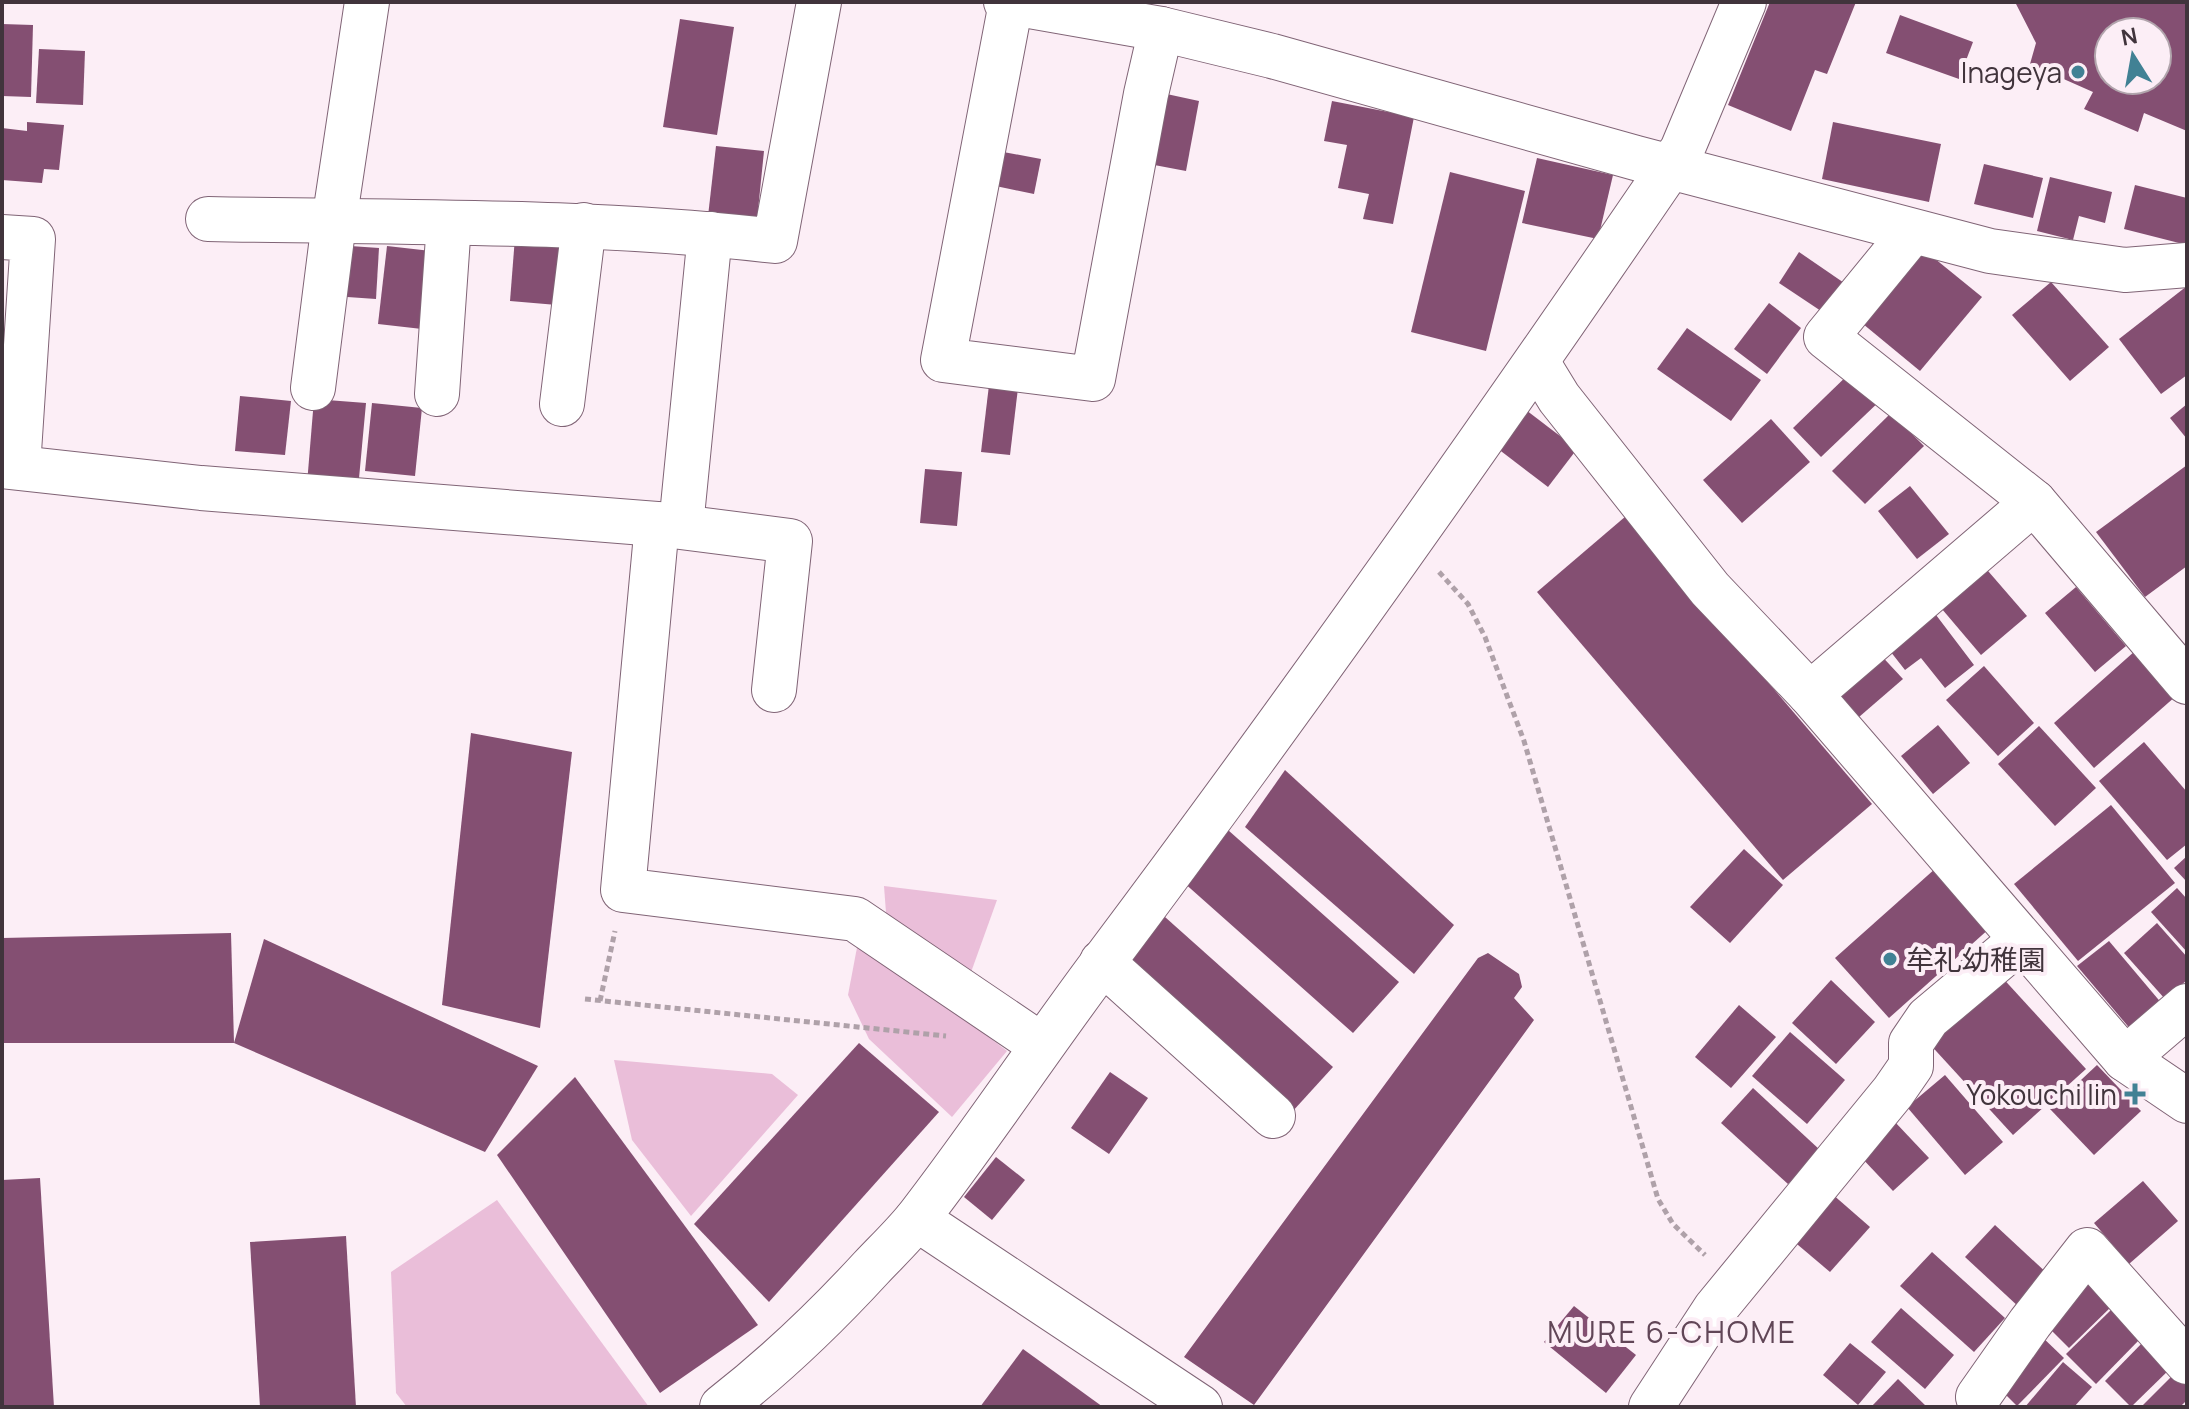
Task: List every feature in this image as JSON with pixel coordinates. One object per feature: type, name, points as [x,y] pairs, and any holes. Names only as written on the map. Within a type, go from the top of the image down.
[{"type":"street","points":[[313,388],[367,2]]},
{"type":"street","points":[[208,219],[584,225],[775,241],[819,2]]},
{"type":"street","points":[[1161,29],[1093,379],[943,360],[1009,2],[1161,29],[1272,56],[1670,167],[1990,251],[2125,270],[2187,265]]},
{"type":"street","points":[[722,1407],[766,1372],[836,1305],[917,1219],[1041,1045],[1187,851],[1537,362],[1682,150],[1744,2]]},
{"type":"street","points":[[437,394],[449,223]]},
{"type":"street","points":[[562,404],[584,225]]},
{"type":"street","points":[[1912,232],[1826,337],[2034,502],[2187,682]]},
{"type":"street","points":[[710,234],[623,890],[855,919],[1041,1045]]},
{"type":"street","points":[[2,237],[33,239],[10,466],[201,488],[669,525],[790,541],[774,690]]},
{"type":"street","points":[[1537,362],[1559,398],[1710,589],[1810,694],[2125,1059],[2187,1101]]},
{"type":"street","points":[[1810,694],[2034,502]]},
{"type":"street","points":[[1651,1407],[1715,1309],[1893,1092],[1911,1066],[1911,1043],[1928,1018],[2021,940]]},
{"type":"street","points":[[1102,962],[1273,1116]]},
{"type":"street","points":[[2125,1059],[2187,1006]]},
{"type":"street","points":[[917,1219],[1183,1402]]},
{"type":"street","points":[[1979,1404],[2030,1323],[2087,1250],[2187,1362]]},
{"type":"path","points":[[1407,546],[1441,573],[1468,604],[1498,670],[1546,812],[1658,1199],[1673,1224],[1698,1250],[1738,1280]]},
{"type":"path","points":[[600,1001],[623,890]]},
{"type":"path","points":[[585,999],[948,1036]]},
{"type":"shaded area","points":[[884,886],[997,900],[970,975],[887,926]]},
{"type":"shaded area","points":[[859,937],[1007,1051],[952,1117],[869,1039],[848,995]]},
{"type":"shaded area","points":[[614,1060],[772,1074],[798,1095],[691,1216],[632,1140]]},
{"type":"shaded area","points":[[497,1200],[649,1407],[407,1407],[396,1393],[391,1272]]},
{"type":"building","points":[[1770,2],[1856,2],[1827,74],[1815,70],[1791,131],[1728,105]]},
{"type":"building","name":"Inageya","points":[[2015,2],[2187,2],[2187,131],[2144,113],[2138,132],[2084,109],[2093,92],[2030,64],[2036,43]]},
{"type":"building","points":[[1900,15],[1973,42],[1959,79],[1886,53]]},
{"type":"building","points":[[680,19],[734,27],[717,135],[663,127]]},
{"type":"building","points":[[2,24],[33,25],[31,97],[2,96]]},
{"type":"building","points":[[39,49],[85,51],[83,105],[36,103]]},
{"type":"building","points":[[1162,93],[1199,101],[1186,171],[1149,164]]},
{"type":"building","points":[[1332,101],[1414,117],[1393,224],[1363,219],[1369,194],[1338,188],[1347,145],[1324,141]]},
{"type":"building","points":[[27,122],[64,125],[59,170],[44,169],[42,183],[2,180],[2,128],[27,131]]},
{"type":"building","points":[[1833,122],[1941,144],[1929,202],[1822,179]]},
{"type":"building","points":[[716,146],[764,151],[756,230],[707,225]]},
{"type":"building","points":[[998,151],[1041,159],[1034,194],[991,185]]},
{"type":"building","points":[[1537,158],[1613,175],[1598,239],[1522,223]]},
{"type":"building","points":[[1984,164],[2043,178],[2033,218],[1974,204]]},
{"type":"building","points":[[1450,172],[1525,191],[1486,351],[1411,332]]},
{"type":"building","points":[[2050,177],[2112,192],[2105,223],[2079,216],[2073,240],[2037,231]]},
{"type":"building","points":[[2135,185],[2187,198],[2187,245],[2124,229]]},
{"type":"building","points":[[515,237],[563,241],[557,305],[510,301]]},
{"type":"building","points":[[336,245],[379,248],[376,299],[333,296]]},
{"type":"building","points":[[1918,245],[1982,297],[1920,371],[1857,319]]},
{"type":"building","points":[[387,246],[431,251],[422,329],[378,324]]},
{"type":"building","points":[[1799,252],[1850,287],[1830,317],[1779,283]]},
{"type":"building","points":[[2051,282],[2109,347],[2070,381],[2012,315]]},
{"type":"building","points":[[2187,286],[2187,375],[2161,394],[2119,339]]},
{"type":"building","points":[[1769,303],[1801,328],[1767,374],[1734,349]]},
{"type":"building","points":[[1687,328],[1761,380],[1731,421],[1657,369]]},
{"type":"building","points":[[1856,367],[1884,397],[1821,457],[1793,428]]},
{"type":"building","points":[[989,385],[1018,388],[1010,455],[981,452]]},
{"type":"building","points":[[240,396],[291,401],[285,455],[235,451]]},
{"type":"building","points":[[314,399],[366,403],[358,489],[307,484]]},
{"type":"building","points":[[372,403],[422,408],[415,476],[365,471]]},
{"type":"building","points":[[2187,404],[2187,439],[2170,418]]},
{"type":"building","points":[[1522,407],[1577,449],[1548,487],[1493,445]]},
{"type":"building","points":[[1891,413],[1924,446],[1865,504],[1832,471]]},
{"type":"building","points":[[1771,419],[1810,462],[1742,523],[1703,480]]},
{"type":"building","points":[[2187,465],[2187,566],[2145,597],[2096,532]]},
{"type":"building","points":[[925,469],[962,472],[957,526],[920,523]]},
{"type":"building","points":[[1910,486],[1949,534],[1917,559],[1878,511]]},
{"type":"building","points":[[1626,516],[1872,804],[1783,880],[1537,592]]},
{"type":"building","points":[[1982,564],[2027,616],[1981,655],[1936,602]]},
{"type":"building","points":[[2076,587],[2126,646],[2095,672],[2045,613]]},
{"type":"building","points":[[1930,607],[1974,665],[1945,688],[1921,658],[1905,670],[1883,642]]},
{"type":"building","points":[[1876,650],[1903,679],[1859,717],[1833,688]]},
{"type":"building","points":[[2135,651],[2176,696],[2094,768],[2054,723]]},
{"type":"building","points":[[1984,666],[2034,723],[1998,756],[1946,700]]},
{"type":"building","points":[[1938,725],[1970,763],[1933,794],[1901,756]]},
{"type":"building","points":[[2039,726],[2096,788],[2055,826],[1998,764]]},
{"type":"building","points":[[471,733],[572,752],[540,1028],[442,1005]]},
{"type":"building","points":[[2144,742],[2187,792],[2187,844],[2167,860],[2099,781]]},
{"type":"building","points":[[1285,770],[1454,925],[1414,974],[1245,827]]},
{"type":"building","points":[[2111,805],[2175,883],[2078,961],[2014,884]]},
{"type":"building","points":[[1228,830],[1399,982],[1353,1033],[1182,881]]},
{"type":"building","points":[[1744,849],[1783,885],[1730,943],[1690,907]]},
{"type":"building","points":[[2187,856],[2187,882],[2174,868]]},
{"type":"building","points":[[1936,868],[1990,928],[1889,1018],[1835,958]]},
{"type":"building","points":[[2177,888],[2187,899],[2187,952],[2151,912]]},
{"type":"building","points":[[1165,917],[1333,1067],[1292,1112],[1124,962]]},
{"type":"building","points":[[2157,923],[2187,957],[2187,980],[2165,999],[2124,953]]},
{"type":"building","points":[[231,933],[234,1043],[2,1043],[2,938]]},
{"type":"building","points":[[264,939],[538,1066],[485,1152],[234,1043]]},
{"type":"building","points":[[2109,941],[2163,1005],[2132,1031],[2077,966]]},
{"type":"building","points":[[1488,953],[1519,974],[1522,987],[1514,998],[1534,1020],[1254,1405],[1184,1357],[1478,958]]},
{"type":"building","points":[[1999,974],[2086,1069],[2013,1135],[1926,1040]]},
{"type":"building","points":[[1831,980],[1875,1022],[1836,1064],[1792,1023]]},
{"type":"building","points":[[1739,1005],[1776,1037],[1731,1088],[1695,1057]]},
{"type":"building","points":[[1790,1032],[1845,1080],[1807,1124],[1752,1076]]},
{"type":"building","points":[[859,1043],[939,1112],[769,1302],[694,1224]]},
{"type":"building","points":[[2097,1065],[2141,1111],[2094,1155],[2050,1109]]},
{"type":"building","points":[[1110,1072],[1148,1098],[1109,1154],[1071,1128]]},
{"type":"building","points":[[1945,1075],[2003,1142],[1965,1175],[1907,1107]]},
{"type":"building","points":[[575,1077],[758,1325],[660,1393],[497,1155]]},
{"type":"building","points":[[1753,1088],[1820,1150],[1788,1184],[1721,1123]]},
{"type":"building","points":[[1895,1122],[1929,1158],[1893,1191],[1859,1155]]},
{"type":"building","points":[[996,1157],[1025,1180],[992,1220],[964,1197]]},
{"type":"building","points":[[40,1178],[54,1407],[2,1407],[2,1180]]},
{"type":"building","points":[[2143,1181],[2178,1221],[2129,1264],[2094,1223]]},
{"type":"building","points":[[1831,1193],[1870,1227],[1830,1272],[1791,1239]]},
{"type":"building","points":[[1995,1225],[2050,1276],[2020,1308],[1965,1257]]},
{"type":"building","points":[[346,1236],[356,1407],[260,1407],[250,1242]]},
{"type":"building","points":[[1932,1252],[2005,1318],[1974,1352],[1900,1286]]},
{"type":"building","points":[[2086,1273],[2115,1303],[2069,1348],[2040,1319]]},
{"type":"building","points":[[1574,1306],[1636,1355],[1606,1393],[1544,1342]]},
{"type":"building","points":[[1901,1308],[1954,1355],[1925,1389],[1871,1342]]},
{"type":"building","points":[[2112,1309],[2141,1338],[2096,1384],[2066,1354]]},
{"type":"building","points":[[2038,1333],[2064,1358],[2017,1406],[1991,1380]]},
{"type":"building","points":[[2146,1339],[2173,1366],[2131,1407],[2105,1381]]},
{"type":"building","points":[[1850,1343],[1886,1372],[1858,1405],[1823,1375]]},
{"type":"building","points":[[1023,1349],[1103,1407],[980,1407]]},
{"type":"building","points":[[2063,1362],[2092,1387],[2074,1407],[2025,1407]]},
{"type":"building","points":[[2176,1372],[2187,1383],[2187,1400],[2180,1407],[2141,1407]]},
{"type":"building","points":[[1898,1379],[1927,1407],[1871,1407]]},
{"type":"place","name":"Inageya","points":[[2078,72]]},
{"type":"place","name":"牟礼幼稚園","points":[[1890,959]]},
{"type":"place","name":"Yokouchi Iin","points":[[2135,1094]]},
{"type":"district","name":"MURE 6-CHOME","points":[[1672,1331]]}]
